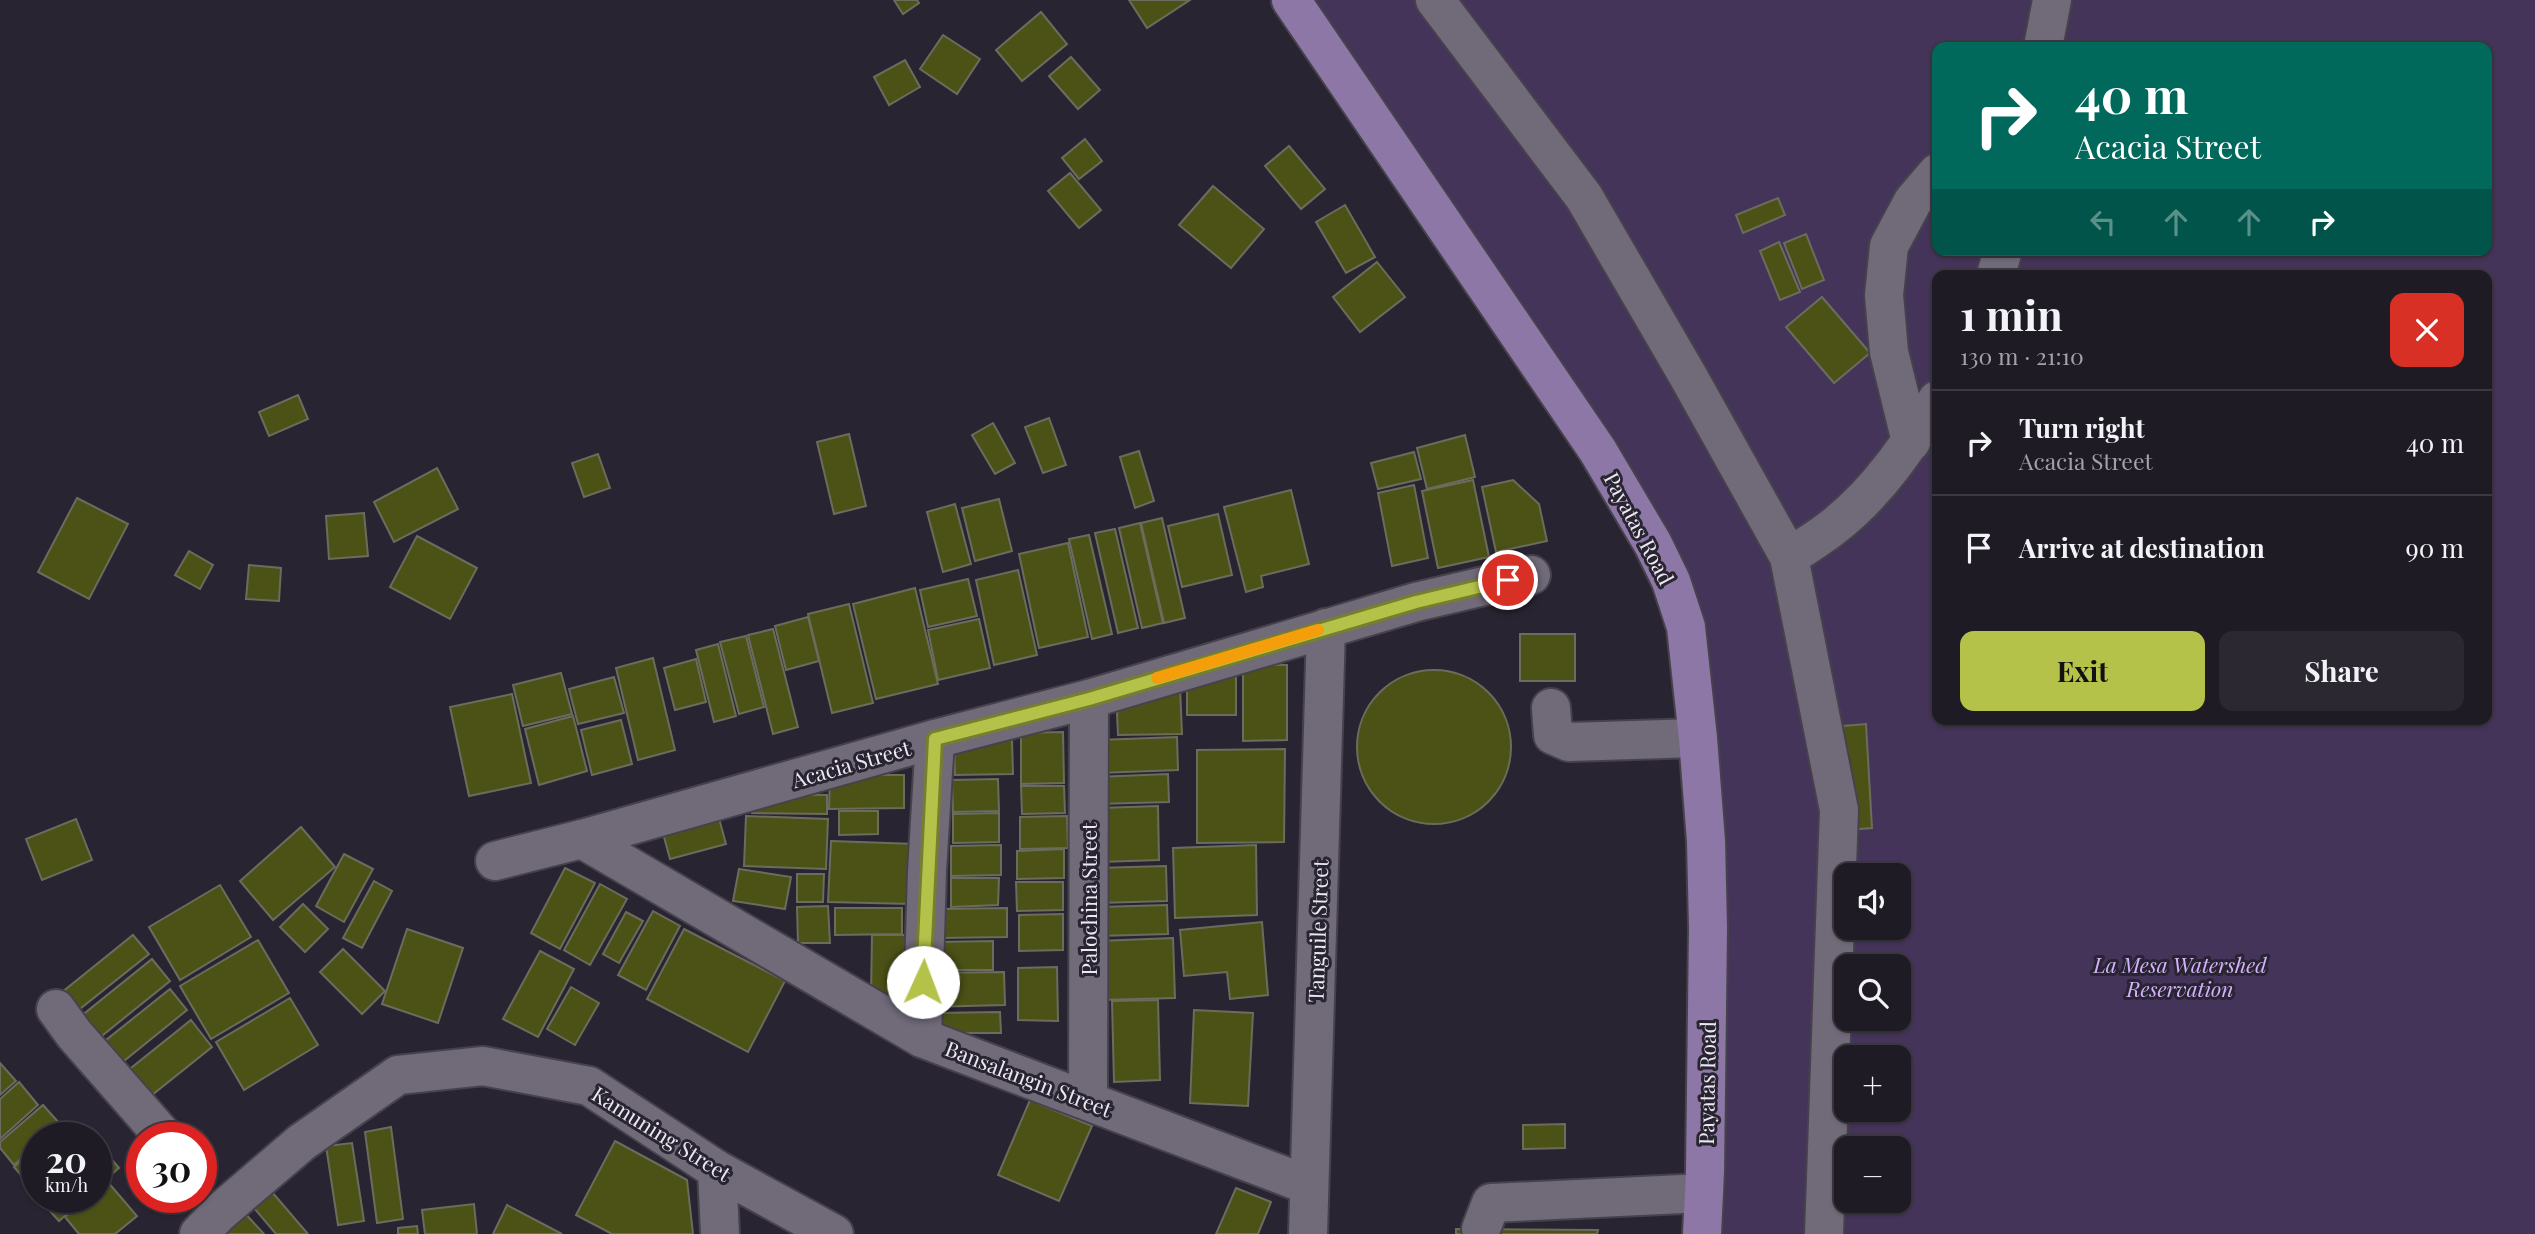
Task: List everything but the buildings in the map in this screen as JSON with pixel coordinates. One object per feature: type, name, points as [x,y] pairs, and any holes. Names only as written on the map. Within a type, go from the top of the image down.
[{"type":"main road","name":"Payatas Road","points":[[1291,0],[1598,451],[1653,544],[1671,581],[1686,627],[1706,841],[1708,928],[1702,1234]]},
{"type":"street","points":[[1435,0],[1584,197],[1789,557],[1839,810],[1824,1234]]},
{"type":"street","points":[[2044,42],[2052,0]]},
{"type":"street","points":[[1911,442],[1889,352],[1884,295],[1889,246],[1913,201],[1932,179]]},
{"type":"street","points":[[1789,557],[1837,524],[1863,502],[1911,442],[1932,408]]},
{"type":"street","name":"Acacia Street","points":[[495,861],[1089,699],[1416,602],[1531,575]]},
{"type":"street","name":"Tanguile Street","points":[[1308,1234],[1326,628]]},
{"type":"street","name":"Palochina Street","points":[[1088,1100],[1089,699]]},
{"type":"street","points":[[1550,708],[1553,735],[1569,742],[1698,738]]},
{"type":"street","points":[[922,1038],[927,871],[935,739]]},
{"type":"street","name":"Bansalangin Street","points":[[582,839],[922,1038],[1308,1185]]},
{"type":"street","points":[[56,1009],[74,1034],[152,1122]]},
{"type":"street","name":"Kamuning Street","points":[[217,1204],[398,1075],[483,1066],[589,1086],[717,1170],[834,1234]]},
{"type":"street","points":[[717,1170],[720,1234]]},
{"type":"street","points":[[1481,1229],[1491,1203],[1704,1193]]},
{"type":"green space","name":"La Mesa Watershed Reservation","points":[[1283,0],[2535,0],[2535,1234],[1719,1234],[1708,928],[1671,581]]},
{"type":"slow traffic","points":[[1157,678],[1318,630]]},
{"type":"route","points":[[923,982],[935,739],[1089,699],[1416,602],[1508,580]]}]
